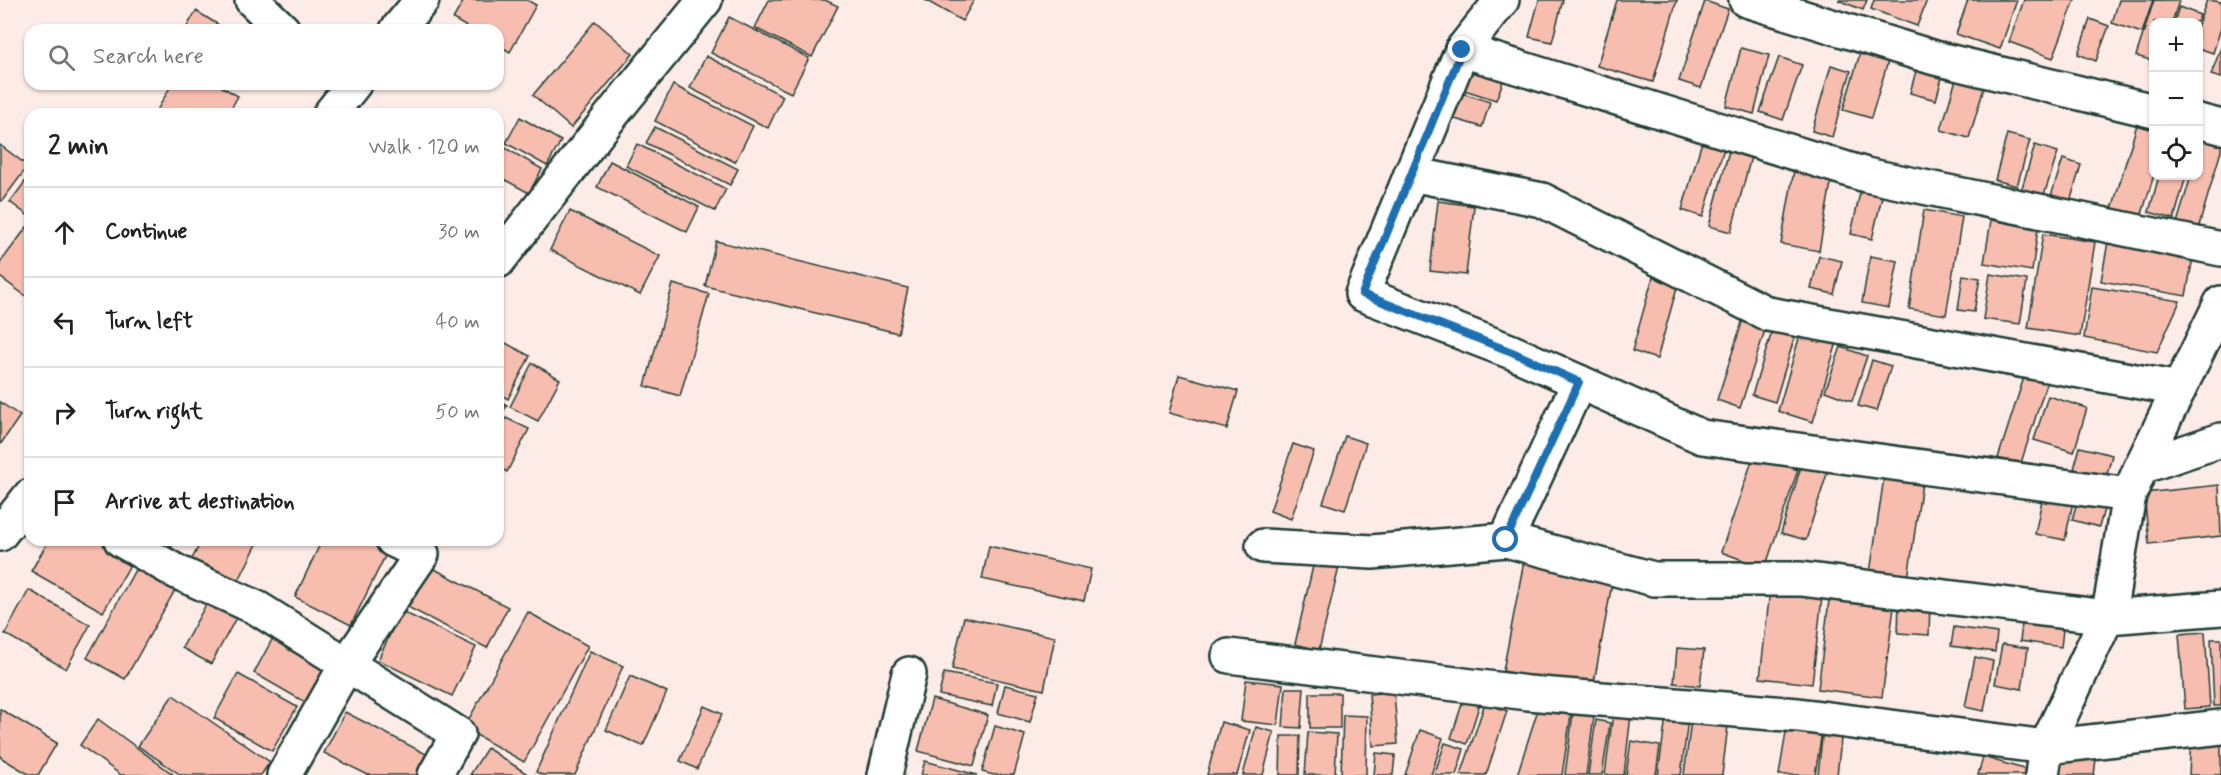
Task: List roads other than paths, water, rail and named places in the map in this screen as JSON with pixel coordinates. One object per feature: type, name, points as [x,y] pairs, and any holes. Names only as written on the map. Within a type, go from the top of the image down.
[{"type":"street","points":[[252,0],[277,24]]},
{"type":"street","points":[[403,24],[422,0]]},
{"type":"street","points":[[504,253],[705,0]]},
{"type":"street","points":[[1502,0],[1462,50],[1362,294],[1512,352],[1702,437],[2135,481],[2221,440]]},
{"type":"street","points":[[1746,0],[1935,58],[2149,110]]},
{"type":"street","points":[[1462,50],[1866,175],[2221,249]]},
{"type":"street","points":[[2203,122],[2221,127]]},
{"type":"street","points":[[1411,174],[1542,200],[1768,314],[2179,389]]},
{"type":"street","points":[[2044,761],[2107,617],[2135,481],[2221,303]]},
{"type":"street","points":[[1506,540],[1579,382]]},
{"type":"street","points":[[1,530],[24,504]]},
{"type":"street","points":[[1263,546],[1372,552],[1506,540],[1654,579],[1801,579],[2107,617],[2221,608]]},
{"type":"street","points":[[132,546],[177,572],[256,608],[458,734],[435,775]]},
{"type":"street","points":[[284,775],[347,664],[422,554],[405,546]]},
{"type":"street","points":[[1229,656],[1528,693],[1798,715],[2044,761],[2221,728]]},
{"type":"street","points":[[885,775],[909,674]]}]
